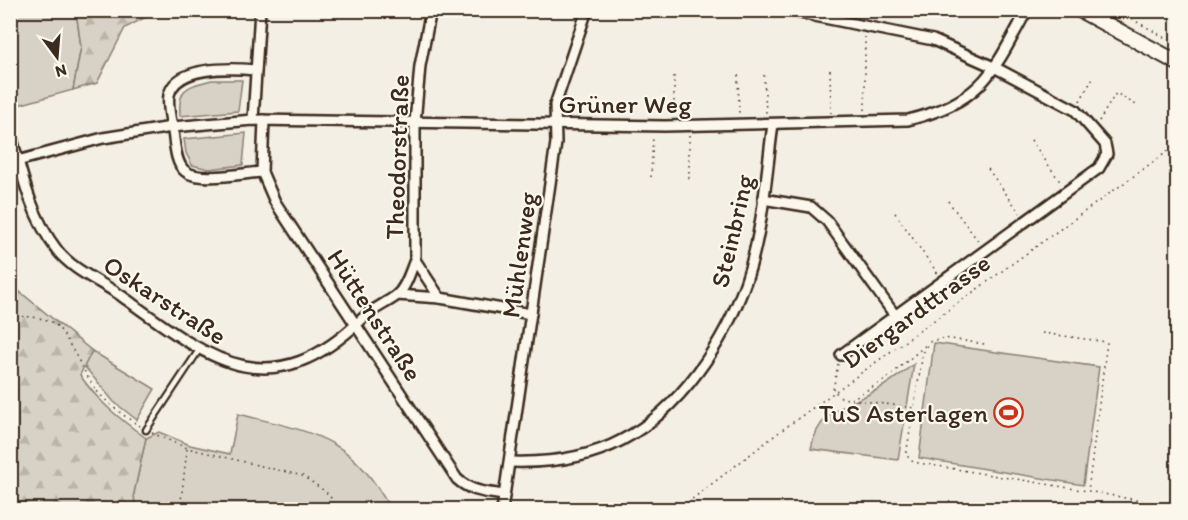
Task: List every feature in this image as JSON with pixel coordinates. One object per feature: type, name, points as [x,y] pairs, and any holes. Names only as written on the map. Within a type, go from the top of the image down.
[{"type":"main road","points":[[1080,10],[1178,63]]},
{"type":"street","points":[[253,120],[260,10]]},
{"type":"street","name":"Theodorstraße","points":[[431,10],[420,66],[415,123],[415,260],[440,298]]},
{"type":"street","name":"Mühlenweg","points":[[502,510],[511,462],[556,143],[555,105],[587,10]]},
{"type":"street","points":[[785,10],[933,40],[996,68],[1075,110],[1105,144],[1107,154],[1104,162],[1066,191],[942,279],[841,355]]},
{"type":"street","name":"Grüner Weg","points":[[14,161],[103,138],[172,127],[253,120],[674,126],[908,120],[938,112],[979,88],[996,68],[1027,10]]},
{"type":"street","points":[[256,69],[205,70],[190,75],[174,85],[169,96],[178,160],[184,171],[199,177],[262,172]]},
{"type":"street","name":"Hüttenstraße","points":[[264,120],[262,172],[275,202],[457,479],[466,487],[477,491],[504,495]]},
{"type":"street","name":"Steinbring","points":[[511,462],[561,459],[594,451],[621,441],[664,410],[706,359],[736,307],[758,236],[764,199],[770,124]]},
{"type":"street","name":"Oskarstraße","points":[[10,131],[14,161],[40,222],[57,250],[80,270],[199,350],[239,366],[273,367],[316,352],[345,335],[369,312],[397,295]]},
{"type":"street","points":[[764,199],[812,207],[827,221],[894,315]]},
{"type":"street","points":[[415,260],[397,295],[440,298],[531,314]]},
{"type":"lane","points":[[146,430],[199,350]]},
{"type":"path","points":[[1116,10],[1178,45]]},
{"type":"path","points":[[866,27],[866,122]]},
{"type":"path","points":[[830,70],[831,122]]},
{"type":"path","points":[[738,75],[739,124]]},
{"type":"path","points":[[764,75],[770,124]]},
{"type":"path","points":[[674,76],[674,126]]},
{"type":"path","points":[[1075,110],[1094,76]]},
{"type":"path","points":[[1094,129],[1116,93],[1136,105]]},
{"type":"path","points":[[689,125],[690,179]]},
{"type":"path","points":[[651,177],[654,126]]},
{"type":"path","points":[[1031,140],[1066,191]]},
{"type":"path","name":"Diergardttrasse","points":[[678,510],[1178,144]]},
{"type":"path","points":[[988,169],[1026,221]]},
{"type":"path","points":[[948,201],[984,250]]},
{"type":"path","points":[[895,213],[942,279]]},
{"type":"path","points":[[10,315],[42,318],[63,330],[75,358],[98,392],[118,412],[146,430],[187,448],[303,476],[326,492],[341,510]]},
{"type":"path","points":[[1042,333],[1107,342],[1088,491]]},
{"type":"path","points":[[850,399],[885,380],[929,342],[944,338],[984,344]]},
{"type":"path","points":[[929,342],[923,353],[906,455],[913,462],[1178,508]]},
{"type":"path","points":[[841,355],[833,380],[835,393],[850,399],[914,408]]},
{"type":"path","points":[[180,510],[187,448]]},
{"type":"path","points":[[10,502],[15,510]]},
{"type":"green space","points":[[76,10],[157,11],[125,28],[97,83],[73,90],[81,47]]},
{"type":"green space","points":[[11,11],[76,11],[81,47],[73,90],[11,107]]},
{"type":"green space","points":[[212,80],[242,80],[238,111],[180,116],[182,94],[196,84]]},
{"type":"green space","points":[[246,133],[243,165],[209,169],[192,165],[186,153],[184,139]]},
{"type":"green space","points":[[11,273],[19,291],[92,351],[80,375],[110,410],[146,438],[134,493],[135,509],[11,509]]},
{"type":"green space","name":"TuS Asterlagen","points":[[934,343],[1099,367],[1083,485],[919,458]]},
{"type":"green space","points":[[92,351],[155,389],[137,420],[114,402],[84,366]]},
{"type":"green space","points":[[914,364],[898,460],[811,449],[820,425],[836,410],[884,385]]},
{"type":"green space","points":[[238,414],[287,426],[328,441],[361,466],[376,485],[390,509],[135,510],[134,493],[146,438],[159,432],[190,445],[230,454]]},
{"type":"place","name":"TuS Asterlagen","points":[[1009,413]]}]
